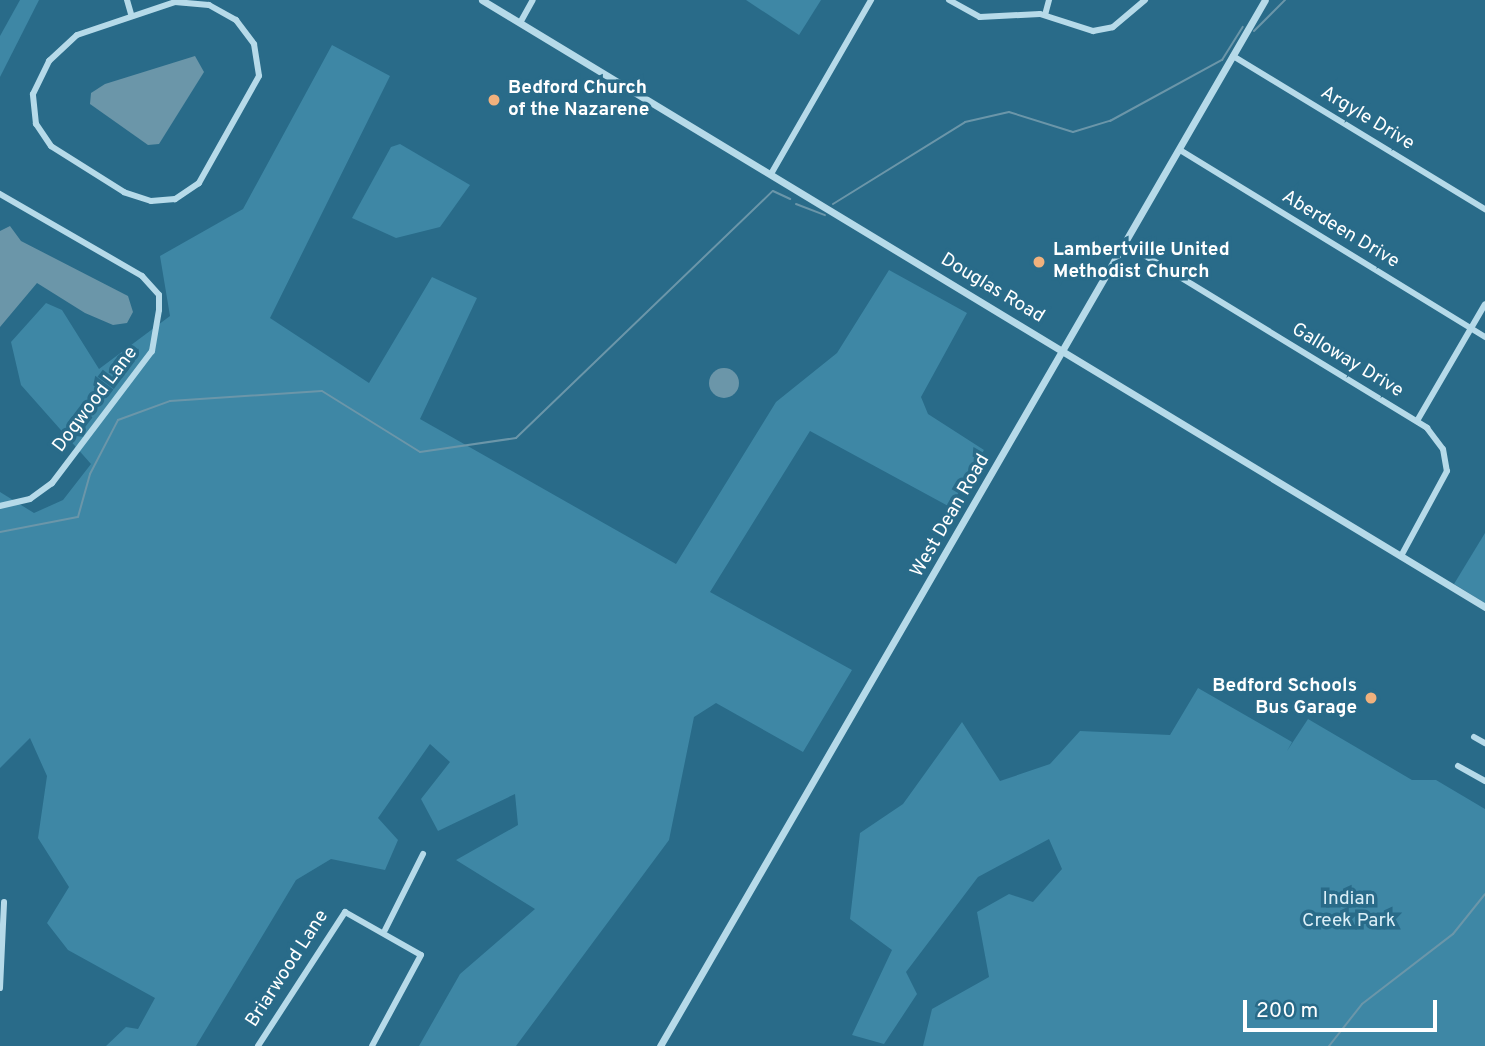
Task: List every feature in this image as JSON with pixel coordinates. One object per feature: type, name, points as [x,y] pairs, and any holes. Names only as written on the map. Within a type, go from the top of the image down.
[{"type":"street","points":[[127,0],[131,14]]},
{"type":"street","name":"Douglas Road","points":[[482,0],[1485,607]]},
{"type":"street","points":[[520,23],[533,0]]},
{"type":"street","points":[[771,174],[870,0]]},
{"type":"street","points":[[949,0],[986,18],[1045,15],[1106,30],[1145,0]]},
{"type":"street","points":[[1045,15],[1049,0]]},
{"type":"street","name":"West Dean Road","points":[[660,1046],[1065,352],[1265,0]]},
{"type":"street","points":[[175,2],[209,5],[240,24],[257,55],[258,76],[249,103],[200,183],[171,200],[131,196],[58,152],[33,113],[35,85],[58,50],[84,30],[131,14],[175,2]]},
{"type":"street","name":"Argyle Drive","points":[[1233,56],[1485,209]]},
{"type":"street","name":"Aberdeen Drive","points":[[1180,150],[1485,337]]},
{"type":"street","name":"Dogwood Lane","points":[[0,194],[142,276],[159,295],[152,351],[52,483],[30,499],[0,506]]},
{"type":"street","name":"Galloway Drive","points":[[1126,244],[1417,421],[1443,449],[1447,471],[1401,556]]},
{"type":"street","points":[[1417,421],[1485,304]]},
{"type":"street","points":[[1474,737],[1485,744]]},
{"type":"street","points":[[1458,766],[1485,781]]},
{"type":"street","points":[[385,930],[423,854]]},
{"type":"street","points":[[0,988],[4,902]]},
{"type":"street","name":"Briarwood Lane","points":[[258,1046],[339,916],[354,912],[385,930],[421,960],[373,1046]]},
{"type":"green space","points":[[20,0],[39,0],[0,77],[0,36]]},
{"type":"green space","points":[[746,0],[821,0],[799,35]]},
{"type":"green space","points":[[332,45],[390,76],[270,318],[369,383],[432,277],[477,298],[420,419],[676,564],[776,402],[837,353],[889,270],[967,313],[921,397],[928,414],[984,450],[950,507],[810,431],[710,592],[852,670],[803,752],[716,703],[694,717],[669,840],[516,1046],[419,1046],[460,974],[535,909],[456,860],[518,825],[515,794],[438,831],[421,799],[450,762],[430,744],[378,818],[398,840],[385,870],[331,859],[296,880],[196,1046],[106,1046],[126,1027],[138,1029],[155,998],[68,950],[47,923],[69,887],[38,838],[47,776],[30,738],[0,768],[0,492],[34,513],[63,500],[91,464],[21,385],[11,342],[46,303],[62,310],[99,369],[170,316],[160,256],[243,209]]},
{"type":"green space","points":[[400,144],[470,185],[440,227],[396,238],[352,218],[391,147]]},
{"type":"green space","points":[[1485,533],[1485,603],[1454,584]]},
{"type":"green space","name":"Indian Creek Park","points":[[1198,688],[1292,742],[1287,751],[1308,719],[1412,780],[1436,780],[1485,809],[1485,1046],[923,1046],[932,1009],[989,977],[977,912],[1009,894],[1033,902],[1062,869],[1049,839],[978,877],[906,972],[917,994],[884,1044],[852,1035],[892,950],[850,919],[860,833],[903,804],[962,722],[1000,781],[1050,764],[1080,731],[1170,735]]},
{"type":"shaded area","points":[[195,56],[204,72],[159,144],[148,145],[90,104],[91,93],[105,84]]},
{"type":"shaded area","points":[[10,226],[21,241],[128,296],[133,312],[127,323],[113,325],[85,313],[37,283],[0,327],[0,231]]},
{"type":"shaded area","points":[[724,368],[735,372],[739,383],[735,394],[724,398],[713,394],[709,383],[713,372]]},
{"type":"waterway","points":[[1254,31],[1285,0]]},
{"type":"waterway","points":[[833,204],[965,122],[1009,112],[1073,132],[1110,121],[1222,60],[1243,27]]},
{"type":"waterway","points":[[0,532],[78,517],[90,474],[118,420],[170,401],[322,391],[420,452],[516,438],[773,191],[790,199]]},
{"type":"waterway","points":[[796,204],[825,215]]},
{"type":"waterway","points":[[1329,1046],[1362,1004],[1453,934],[1485,894]]},
{"type":"place","name":"Bedford Church of the Nazarene","points":[[494,100]]},
{"type":"place","name":"Lambertville United Methodist Church","points":[[1039,262]]},
{"type":"place","name":"Bedford Schools Bus Garage","points":[[1371,698]]}]
